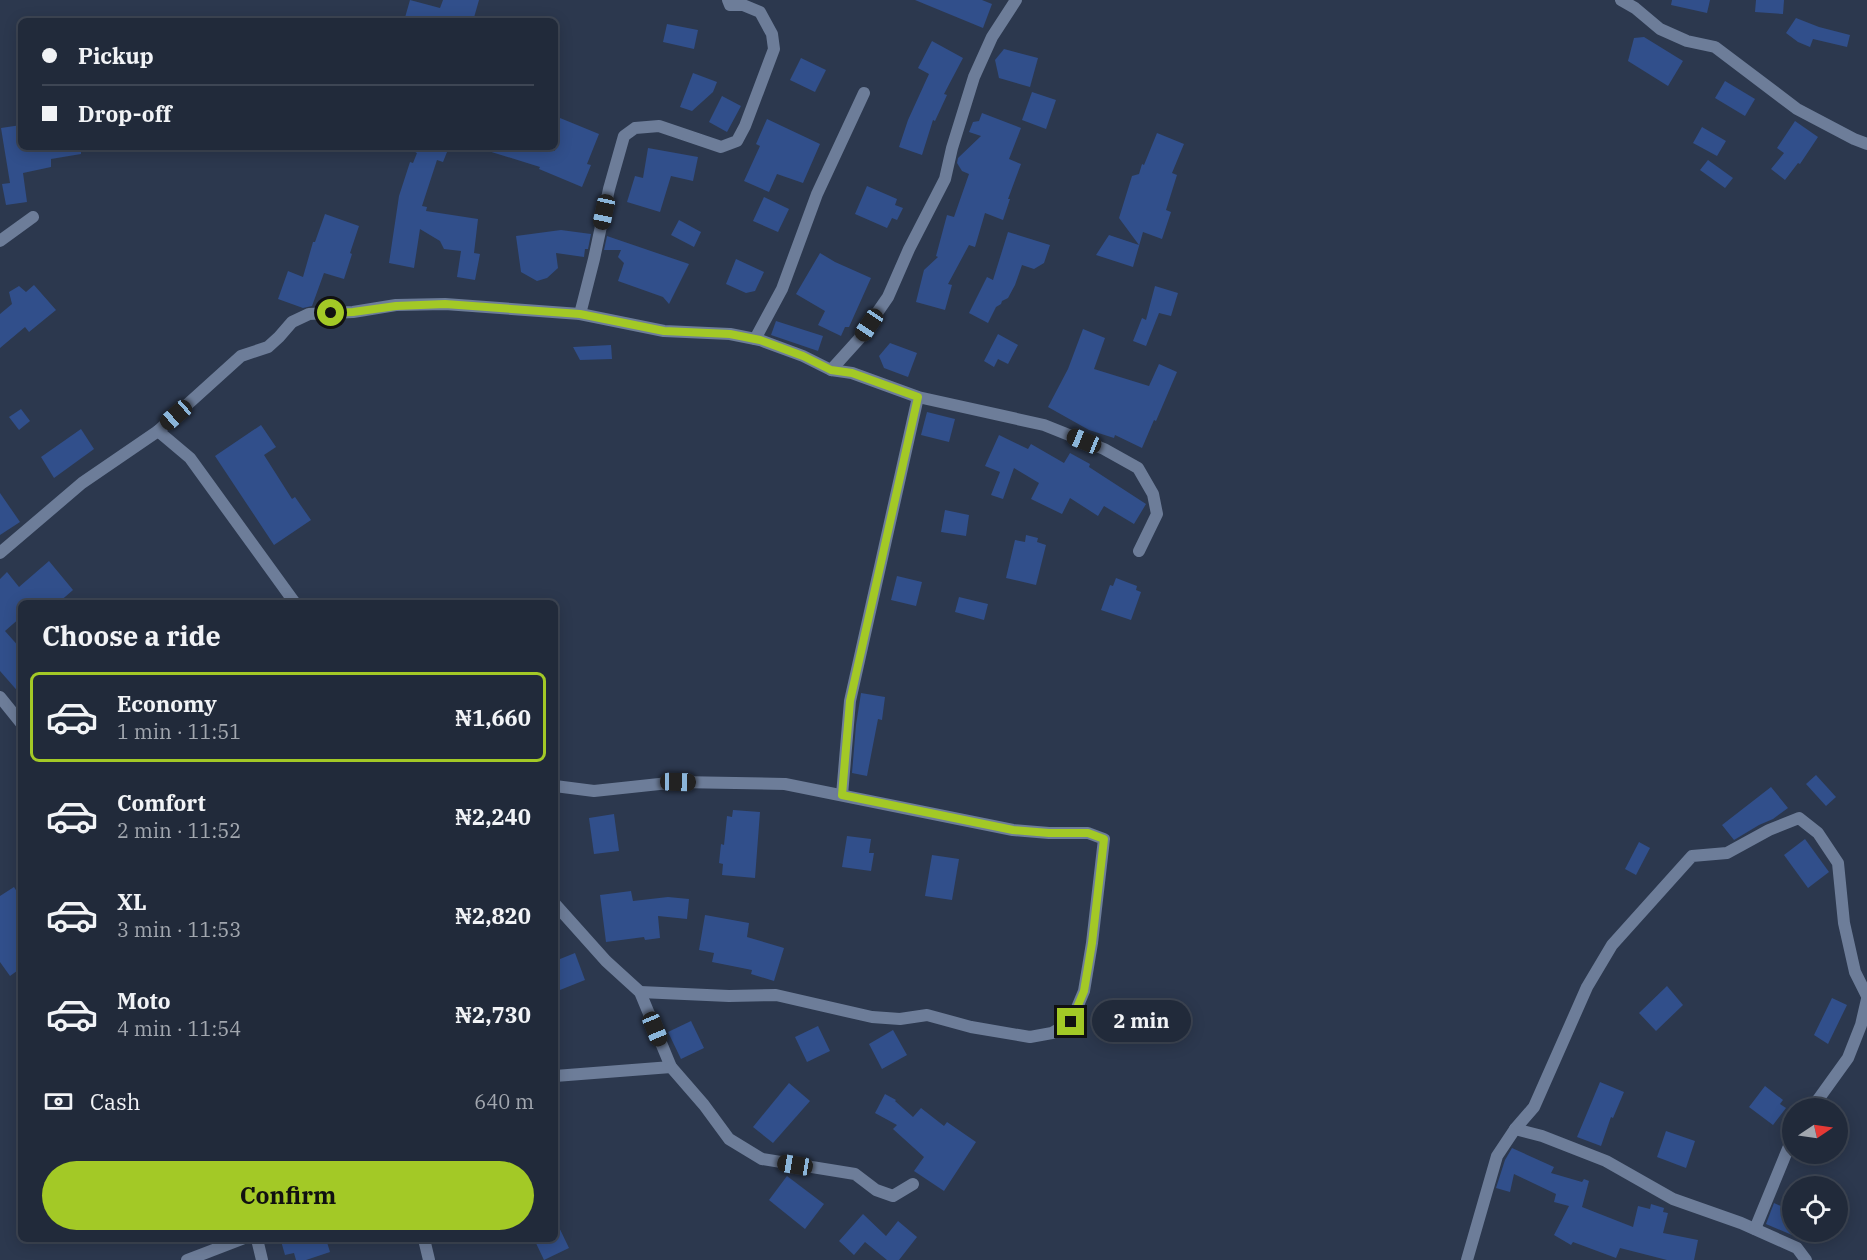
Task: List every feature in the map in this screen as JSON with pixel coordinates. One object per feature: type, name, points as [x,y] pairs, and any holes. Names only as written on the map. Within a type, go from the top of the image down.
[{"type":"street","points":[[580,314],[609,189],[624,136],[635,128],[659,126],[721,147],[737,141],[745,126],[774,49],[772,34],[760,12],[744,5],[730,5],[728,0]]},
{"type":"street","points":[[831,370],[859,339],[888,297],[909,249],[945,179],[974,77],[992,37],[1016,0]]},
{"type":"street","points":[[1621,0],[1635,8],[1660,29],[1687,41],[1714,47],[1797,110],[1854,140],[1867,144]]},
{"type":"street","points":[[755,339],[782,289],[817,194],[864,93]]},
{"type":"street","points":[[0,241],[33,217]]},
{"type":"street","points":[[0,553],[82,483],[158,430],[241,356],[268,347],[292,322],[309,314],[445,304],[580,314],[664,331],[730,334],[755,339],[803,356],[831,370],[852,373],[918,397],[1044,425],[1104,449],[1138,468],[1154,494],[1157,514],[1139,551]]},
{"type":"street","points":[[842,795],[850,701],[918,397]]},
{"type":"street","points":[[158,430],[190,458],[293,600]]},
{"type":"street","points":[[0,697],[18,719]]},
{"type":"street","points":[[558,786],[594,791],[678,782],[785,784],[1013,830],[1088,833],[1104,839],[1084,991],[1071,1022],[1052,1033],[1030,1037],[971,1027],[927,1016],[900,1019],[872,1017],[776,995],[729,996],[640,992]]},
{"type":"street","points":[[1467,1260],[1497,1156],[1515,1129],[1534,1107],[1587,987],[1612,945],[1692,856],[1726,853],[1769,830],[1799,818],[1818,832],[1838,863],[1845,923],[1855,972],[1867,997],[1861,1025],[1848,1058],[1819,1098]]},
{"type":"street","points":[[558,907],[606,961],[640,992],[670,1067],[704,1105],[729,1139],[762,1159],[855,1174],[876,1190],[893,1196],[913,1184]]},
{"type":"street","points":[[558,1076],[670,1067]]},
{"type":"street","points":[[1515,1129],[1542,1136],[1606,1161],[1672,1199],[1755,1229],[1797,1248],[1806,1260]]},
{"type":"street","points":[[1755,1229],[1782,1163]]},
{"type":"street","points":[[187,1260],[234,1242]]},
{"type":"street","points":[[258,1242],[262,1260]]},
{"type":"street","points":[[425,1242],[429,1260]]},
{"type":"building","points":[[410,0],[440,8],[443,0],[479,0],[474,18],[405,18]]},
{"type":"building","points":[[915,0],[982,0],[992,4],[983,28]]},
{"type":"building","points":[[1672,0],[1710,0],[1707,13],[1671,5]]},
{"type":"building","points":[[1756,0],[1784,0],[1783,14],[1755,12]]},
{"type":"building","points":[[1796,18],[1850,35],[1847,47],[1813,39],[1810,47],[1798,42],[1786,33]]},
{"type":"building","points":[[667,24],[698,30],[694,49],[663,42]]},
{"type":"building","points":[[1644,37],[1683,61],[1668,86],[1628,61],[1634,38]]},
{"type":"building","points":[[932,41],[963,58],[944,94],[947,95],[935,121],[933,120],[922,155],[899,147],[908,120],[929,74],[918,68]]},
{"type":"building","points":[[1004,49],[1038,58],[1030,87],[999,78],[995,60]]},
{"type":"building","points":[[801,58],[826,70],[815,92],[790,80]]},
{"type":"building","points":[[693,73],[717,82],[713,92],[692,111],[680,107]]},
{"type":"building","points":[[1725,81],[1755,99],[1745,116],[1715,98]]},
{"type":"building","points":[[1032,92],[1056,100],[1046,129],[1022,120]]},
{"type":"building","points":[[722,96],[741,106],[727,132],[709,122]]},
{"type":"building","points":[[982,113],[1021,128],[1009,159],[1021,164],[1003,220],[985,213],[975,247],[969,245],[948,284],[952,285],[945,310],[916,302],[924,270],[938,257],[936,256],[947,215],[954,217],[969,174],[962,171],[957,163],[958,158],[981,136],[969,132],[973,122],[979,121]]},
{"type":"building","points":[[560,118],[599,134],[587,164],[591,165],[582,187],[539,169],[540,167],[485,150],[558,150]]},
{"type":"building","points":[[767,119],[820,144],[803,183],[777,174],[769,192],[744,181],[760,146],[756,144]]},
{"type":"building","points":[[1795,121],[1818,137],[1800,164],[1798,163],[1785,180],[1771,169],[1784,153],[1777,148]]},
{"type":"building","points":[[18,125],[18,150],[81,150],[81,154],[51,159],[51,167],[23,173],[27,202],[6,205],[2,184],[10,183],[1,128]]},
{"type":"building","points":[[1702,127],[1726,141],[1717,156],[1693,143]]},
{"type":"building","points":[[1157,133],[1184,144],[1172,173],[1177,175],[1166,210],[1171,212],[1162,239],[1143,232],[1133,267],[1096,255],[1109,235],[1139,245],[1119,218],[1132,176],[1139,174]]},
{"type":"building","points":[[648,148],[698,157],[693,181],[671,176],[660,212],[627,202],[635,176],[643,178]]},
{"type":"building","points":[[412,150],[448,150],[443,162],[437,160],[422,206],[427,207],[426,211],[478,219],[474,253],[480,254],[475,280],[457,277],[461,251],[444,249],[440,241],[420,229],[414,268],[389,263],[399,196],[410,162],[413,163],[417,153]]},
{"type":"building","points":[[1708,160],[1733,178],[1725,188],[1700,170]]},
{"type":"building","points":[[867,186],[897,199],[895,205],[903,208],[897,220],[892,218],[887,228],[855,214]]},
{"type":"building","points":[[764,197],[789,209],[778,232],[753,221]]},
{"type":"building","points":[[325,214],[359,226],[344,279],[324,273],[312,306],[303,308],[278,299],[288,271],[303,277],[313,242],[315,242]]},
{"type":"building","points":[[679,220],[701,232],[694,247],[671,235]]},
{"type":"building","points":[[561,230],[591,234],[584,257],[556,253],[558,268],[547,278],[537,281],[521,272],[516,236]]},
{"type":"building","points":[[1008,232],[1050,245],[1044,263],[1034,269],[1022,265],[1008,298],[996,307],[988,323],[969,313],[987,277],[993,280]]},
{"type":"building","points":[[607,236],[689,264],[669,304],[663,297],[618,281],[624,263],[618,257],[621,250],[604,250]]},
{"type":"building","points":[[820,253],[871,278],[849,327],[845,327],[841,336],[818,325],[825,311],[796,294]]},
{"type":"building","points":[[736,259],[764,272],[755,291],[746,293],[726,284]]},
{"type":"building","points":[[34,285],[56,310],[29,332],[25,327],[0,348],[0,314],[12,304],[9,292],[19,286],[26,292]]},
{"type":"building","points":[[1155,286],[1178,293],[1171,316],[1159,313],[1146,346],[1133,341],[1142,318],[1146,320]]},
{"type":"building","points":[[776,321],[823,336],[818,351],[771,335]]},
{"type":"building","points":[[1083,329],[1105,338],[1094,369],[1149,386],[1159,364],[1177,372],[1142,448],[1115,435],[1114,438],[1089,430],[1048,407],[1068,369]]},
{"type":"building","points":[[998,334],[1018,345],[1008,364],[998,359],[994,367],[984,361]]},
{"type":"building","points":[[890,343],[917,353],[908,377],[884,368],[879,356]]},
{"type":"building","points":[[611,345],[612,359],[580,360],[573,347]]},
{"type":"building","points":[[21,409],[30,421],[19,430],[9,417]]},
{"type":"building","points":[[927,412],[955,419],[949,442],[921,435]]},
{"type":"building","points":[[261,425],[276,447],[264,455],[292,499],[295,497],[311,520],[274,545],[215,456]]},
{"type":"building","points":[[81,429],[94,449],[54,478],[41,457]]},
{"type":"building","points":[[999,435],[1028,449],[1031,444],[1064,463],[1070,453],[1090,464],[1089,467],[1146,504],[1134,524],[1104,506],[1098,516],[1070,498],[1062,514],[1031,499],[1039,483],[1014,468],[1003,499],[991,495],[1000,472],[985,466]]},
{"type":"building","points":[[0,493],[20,522],[0,535]]},
{"type":"building","points":[[945,510],[969,515],[966,536],[941,532]]},
{"type":"building","points":[[1026,535],[1038,538],[1037,542],[1046,545],[1036,585],[1006,578],[1015,540],[1025,542]]},
{"type":"building","points":[[49,561],[73,590],[61,600],[18,600],[18,620],[5,631],[18,646],[18,692],[0,671],[0,579],[7,572],[19,587]]},
{"type":"building","points":[[897,576],[922,582],[916,606],[891,600]]},
{"type":"building","points":[[1116,578],[1137,586],[1136,590],[1141,592],[1131,620],[1101,610],[1110,585],[1113,586]]},
{"type":"building","points":[[959,597],[988,604],[984,620],[955,612]]},
{"type":"building","points":[[861,693],[885,697],[882,720],[878,719],[867,776],[852,773]]},
{"type":"building","points":[[1816,775],[1836,797],[1826,806],[1806,784]]},
{"type":"building","points":[[1771,787],[1788,808],[1773,819],[1734,840],[1722,825]]},
{"type":"building","points":[[733,810],[760,812],[755,878],[722,875],[723,864],[719,863],[721,844],[724,845],[727,816],[732,817]]},
{"type":"building","points":[[614,814],[619,851],[594,854],[589,818]]},
{"type":"building","points":[[847,836],[871,839],[869,853],[874,853],[871,871],[842,867]]},
{"type":"building","points":[[1805,839],[1829,872],[1808,888],[1784,855]]},
{"type":"building","points":[[1639,842],[1650,848],[1636,875],[1625,869]]},
{"type":"building","points":[[932,855],[959,859],[952,900],[925,896]]},
{"type":"building","points":[[14,887],[18,893],[18,970],[10,976],[0,962],[0,896]]},
{"type":"building","points":[[631,891],[633,901],[668,897],[689,899],[687,919],[658,916],[660,938],[645,940],[644,937],[606,942],[600,895]]},
{"type":"building","points":[[705,915],[749,923],[747,937],[784,948],[774,981],[751,974],[752,970],[712,962],[714,953],[699,950]]},
{"type":"building","points":[[575,953],[585,980],[558,991],[558,960]]},
{"type":"building","points":[[1667,986],[1683,1005],[1656,1031],[1639,1013]]},
{"type":"building","points":[[1832,998],[1847,1005],[1828,1044],[1814,1035]]},
{"type":"building","points":[[691,1021],[704,1048],[681,1059],[668,1032]]},
{"type":"building","points":[[818,1026],[830,1051],[807,1062],[795,1037]]},
{"type":"building","points":[[893,1030],[907,1055],[882,1069],[869,1044]]},
{"type":"building","points":[[1600,1082],[1624,1092],[1613,1118],[1611,1117],[1601,1146],[1577,1137]]},
{"type":"building","points":[[789,1083],[810,1101],[773,1143],[753,1127]]},
{"type":"building","points":[[1765,1086],[1782,1099],[1780,1104],[1782,1113],[1773,1125],[1749,1107]]},
{"type":"building","points":[[885,1094],[896,1100],[913,1117],[921,1108],[944,1126],[947,1122],[976,1142],[944,1191],[914,1171],[924,1157],[893,1129],[897,1125],[875,1113]]},
{"type":"building","points":[[1666,1131],[1695,1141],[1686,1168],[1657,1157]]},
{"type":"building","points":[[1512,1148],[1554,1167],[1551,1173],[1582,1182],[1584,1179],[1589,1181],[1582,1207],[1633,1227],[1638,1206],[1650,1209],[1651,1204],[1664,1208],[1663,1212],[1668,1213],[1663,1233],[1698,1240],[1694,1260],[1667,1260],[1620,1248],[1616,1258],[1573,1242],[1571,1245],[1554,1235],[1569,1206],[1554,1202],[1556,1194],[1514,1174],[1510,1192],[1496,1188],[1505,1160]]},
{"type":"building","points":[[787,1176],[824,1204],[805,1229],[769,1200]]},
{"type":"building","points":[[1774,1203],[1782,1207],[1782,1231],[1766,1224]]},
{"type":"building","points":[[863,1214],[886,1236],[898,1221],[917,1237],[899,1260],[887,1260],[865,1242],[854,1255],[839,1241]]},
{"type":"building","points":[[558,1225],[569,1248],[544,1260],[535,1242],[558,1242]]},
{"type":"building","points":[[281,1242],[327,1242],[330,1252],[306,1260],[296,1260],[294,1253],[285,1255]]},
{"type":"route","points":[[331,313],[396,306],[445,304],[580,314],[664,331],[730,334],[760,340],[803,356],[831,370],[852,373],[918,397],[850,701],[842,795],[1013,830],[1088,833],[1104,839],[1084,991],[1071,1022]]}]
